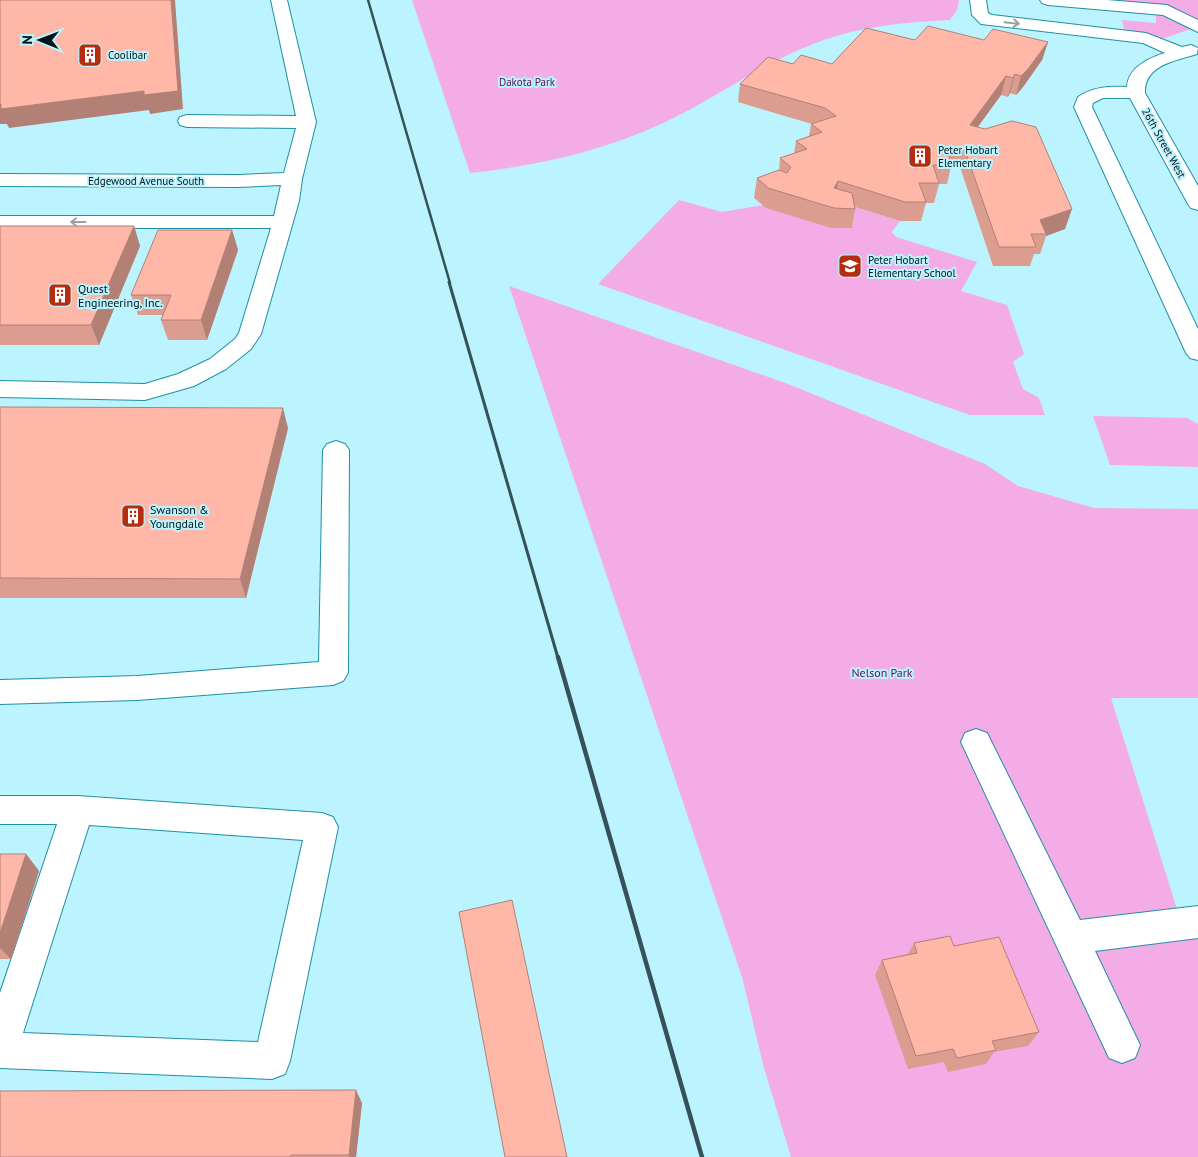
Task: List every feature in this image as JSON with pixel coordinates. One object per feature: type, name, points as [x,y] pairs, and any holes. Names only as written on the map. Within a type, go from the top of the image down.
[{"type":"street","points":[[0,389],[145,392],[186,380],[218,364],[243,344],[250,334],[283,222],[307,122],[279,0]]},
{"type":"street","points":[[978,0],[980,15],[987,20],[1146,38],[1181,53]]},
{"type":"street","points":[[1048,0],[1168,10],[1198,26]]},
{"type":"street","points":[[974,35],[987,20]]},
{"type":"street","points":[[1198,48],[1146,68],[1139,73],[1135,87],[1097,94],[1084,101],[1083,107],[1198,353]]},
{"type":"street","name":"26th Street West","points":[[1135,87],[1190,174],[1198,204]]},
{"type":"street","points":[[187,121],[307,122]]},
{"type":"street","name":"Edgewood Avenue South","points":[[0,180],[136,201],[238,181],[292,179]]},
{"type":"street","points":[[0,222],[136,201],[283,222]]},
{"type":"street","points":[[0,692],[137,688],[333,673],[336,450]]},
{"type":"street","points":[[976,742],[1122,1045]]},
{"type":"street","points":[[0,810],[78,810],[322,827],[272,1061],[0,1048],[78,810]]},
{"type":"street","points":[[1070,938],[1198,922]]},
{"type":"green space","name":"Dakota Park","points":[[412,0],[959,0],[957,10],[950,20],[880,26],[846,33],[813,44],[774,62],[679,115],[636,135],[590,150],[543,162],[470,173]]},
{"type":"green space","points":[[1107,0],[1198,0],[1198,20],[1187,14],[1165,7]]},
{"type":"green space","points":[[1156,14],[1169,16],[1191,29],[1162,39],[1124,29],[1122,20],[1156,23]]},
{"type":"green space","points":[[679,200],[722,212],[763,205],[835,201],[900,221],[892,232],[896,237],[977,262],[961,291],[1007,305],[1024,354],[1013,362],[1023,389],[1039,398],[1045,415],[970,415],[598,284]]},
{"type":"green space","name":"Nelson Park","points":[[509,286],[788,384],[985,464],[1018,486],[1094,508],[1198,509],[1198,698],[1111,698],[1186,938],[1198,937],[1198,1157],[791,1157],[764,1068],[742,977]]},
{"type":"green space","points":[[1093,416],[1187,418],[1198,424],[1198,467],[1110,465]]},
{"type":"building","name":"Coolibar","points":[[0,0],[171,0],[178,91],[144,95],[144,91],[1,109]]},
{"type":"building","name":"Peter Hobart Elementary","points":[[928,26],[984,40],[993,29],[1048,42],[1021,76],[1015,74],[1013,78],[1006,76],[970,125],[985,129],[1012,121],[1036,127],[1072,209],[1040,220],[1046,234],[1031,234],[1036,247],[999,247],[964,148],[946,148],[952,165],[933,165],[939,183],[919,183],[926,202],[905,202],[838,181],[834,188],[852,193],[855,209],[834,208],[768,188],[757,178],[779,170],[787,173],[791,167],[780,158],[807,149],[796,141],[822,132],[811,124],[836,116],[825,108],[740,84],[768,57],[793,64],[801,55],[832,64],[866,28],[915,40]]},
{"type":"building","name":"Quest Engineering, Inc.","points":[[0,226],[134,226],[91,325],[0,325]]},
{"type":"building","points":[[158,230],[232,230],[201,320],[161,320],[171,295],[131,295]]},
{"type":"building","name":"Swanson & Youngdale","points":[[0,407],[283,408],[240,579],[0,578]]},
{"type":"building","points":[[0,854],[26,854],[0,933]]},
{"type":"building","points":[[512,900],[567,1157],[505,1157],[459,912]]},
{"type":"building","points":[[950,936],[954,946],[999,937],[1039,1032],[992,1041],[996,1050],[957,1058],[953,1049],[916,1056],[882,960],[917,953],[914,943]]},
{"type":"building","points":[[356,1090],[349,1155],[291,1155],[290,1157],[0,1157],[0,1091]]},
{"type":"railway","points":[[368,0],[450,283]]},
{"type":"railway","points":[[449,282],[558,658]]},
{"type":"railway","points":[[558,657],[702,1157]]},
{"type":"place","name":"Coolibar","points":[[90,55]]},
{"type":"place","name":"Peter Hobart Elementary","points":[[920,156]]},
{"type":"place","name":"Peter Hobart Elementary School","points":[[850,266]]},
{"type":"place","name":"Quest Engineering, Inc.","points":[[60,295]]},
{"type":"place","name":"Swanson & Youngdale","points":[[133,516]]}]
